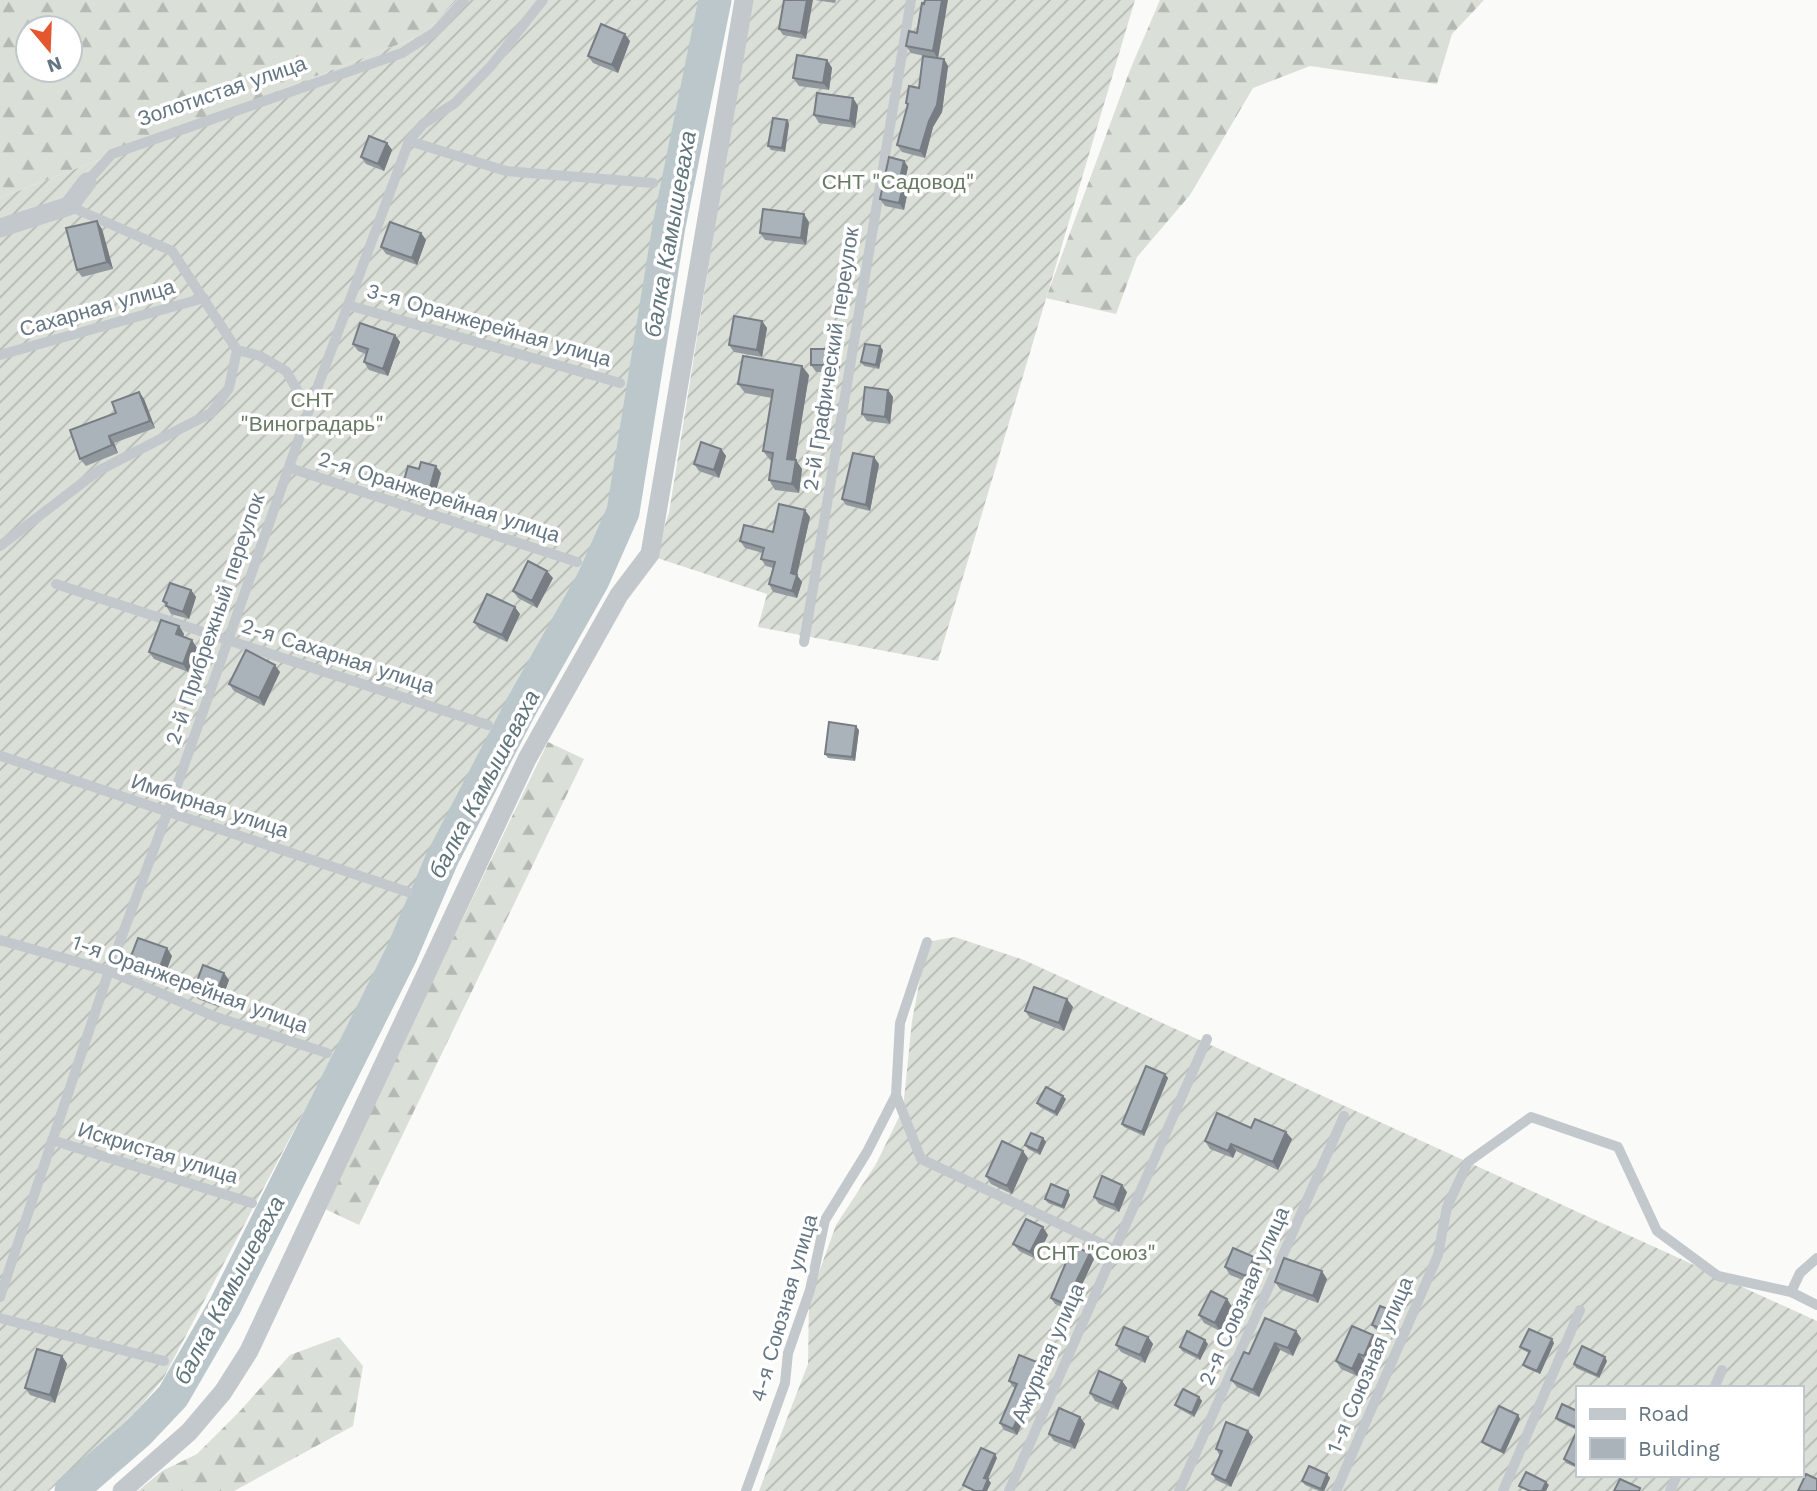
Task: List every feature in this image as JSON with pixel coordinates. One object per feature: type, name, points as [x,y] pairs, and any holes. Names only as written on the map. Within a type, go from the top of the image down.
[{"type":"street","points":[[122,1491],[189,1432],[223,1392],[249,1351],[527,759],[619,595],[650,554],[744,0]]},
{"type":"street","name":"Золотистая улица","points":[[69,206],[87,182]]},
{"type":"street","points":[[0,228],[69,206]]},
{"type":"lane","name":"Золотистая улица","points":[[87,182],[112,154],[402,53],[435,32],[464,0]]},
{"type":"lane","name":"2-й Прибрежный переулок","points":[[0,1297],[109,971],[309,410],[409,141],[423,124],[455,103],[491,66],[543,0]]},
{"type":"lane","name":"2-й Графический переулок","points":[[804,642],[911,0]]},
{"type":"lane","points":[[409,141],[506,171],[653,183]]},
{"type":"lane","points":[[69,206],[172,251],[237,350],[260,356],[286,371],[309,410]]},
{"type":"lane","name":"Сахарная улица","points":[[0,355],[204,298]]},
{"type":"lane","name":"3-я Оранжерейная улица","points":[[348,305],[620,383]]},
{"type":"lane","points":[[0,545],[98,471],[211,413],[229,388],[237,350]]},
{"type":"lane","name":"2-я Оранжерейная улица","points":[[290,467],[577,562]]},
{"type":"lane","name":"2-я Сахарная улица","points":[[55,584],[488,725]]},
{"type":"lane","name":"Имбирная улица","points":[[1,756],[408,891]]},
{"type":"lane","name":"1-я Оранжерейная улица","points":[[0,940],[109,971],[216,1017],[327,1053]]},
{"type":"lane","name":"4-я Союзная улица","points":[[746,1491],[785,1383],[788,1353],[810,1290],[825,1220],[867,1152],[896,1096],[900,1023],[927,942]]},
{"type":"lane","name":"Ажурная улица","points":[[1009,1491],[1207,1039]]},
{"type":"lane","points":[[896,1096],[921,1159],[1115,1250]]},
{"type":"lane","name":"2-я Союзная улица","points":[[1179,1491],[1344,1116]]},
{"type":"lane","name":"1-я Союзная улица","points":[[1336,1491],[1438,1255],[1447,1207],[1468,1162],[1531,1117],[1618,1147],[1657,1231],[1718,1276],[1791,1293]]},
{"type":"lane","name":"Искристая улица","points":[[52,1140],[252,1203]]},
{"type":"lane","points":[[1817,1258],[1800,1273],[1791,1293],[1817,1305]]},
{"type":"lane","points":[[1503,1491],[1580,1310]]},
{"type":"lane","points":[[0,1318],[164,1360]]},
{"type":"lane","points":[[1715,1386],[1722,1370]]},
{"type":"green space","points":[[0,0],[455,0],[423,35],[0,198]]},
{"type":"green space","name":"СНТ \"Виноградарь\"","points":[[455,0],[715,0],[611,508],[585,578],[163,1379],[128,1421],[49,1491],[0,1491],[0,198],[423,35]]},
{"type":"green space","name":"СНТ \"Садовод\"","points":[[751,0],[1135,0],[938,661],[758,627],[767,594],[654,557],[669,513]]},
{"type":"green space","points":[[1160,0],[1484,0],[1452,34],[1437,84],[1310,66],[1253,88],[1190,195],[1137,257],[1116,314],[1046,298],[1130,70]]},
{"type":"green space","points":[[548,742],[584,759],[359,1225],[323,1208]]},
{"type":"green space","name":"СНТ \"Союз\"","points":[[955,937],[1024,960],[1817,1321],[1817,1491],[759,1491],[808,1364],[809,1300],[836,1225],[876,1164],[903,1109],[912,1021],[927,942]]},
{"type":"green space","points":[[339,1337],[363,1366],[353,1426],[234,1491],[138,1491],[162,1471],[197,1454],[290,1355]]},
{"type":"building","points":[[784,0],[807,0],[801,33],[779,29]]},
{"type":"building","points":[[925,0],[942,0],[933,51],[906,46],[909,31],[917,33],[922,3],[924,4]]},
{"type":"building","points":[[601,24],[625,34],[612,65],[588,56]]},
{"type":"building","points":[[797,55],[827,60],[823,83],[793,78]]},
{"type":"building","points":[[923,56],[944,59],[937,105],[920,151],[897,145],[908,104],[909,86],[919,88]]},
{"type":"building","points":[[817,93],[853,98],[850,121],[814,115]]},
{"type":"building","points":[[773,118],[787,120],[782,148],[768,146]]},
{"type":"building","points":[[369,136],[387,143],[378,164],[361,157]]},
{"type":"building","points":[[889,157],[904,161],[900,178],[905,179],[899,203],[880,199]]},
{"type":"building","points":[[763,209],[804,214],[801,238],[760,233]]},
{"type":"building","points":[[97,221],[107,262],[77,270],[66,228]]},
{"type":"building","points":[[390,222],[421,233],[412,258],[381,247]]},
{"type":"building","points":[[734,316],[762,321],[757,350],[729,345]]},
{"type":"building","points":[[360,323],[395,335],[383,369],[364,362],[368,349],[353,344]]},
{"type":"building","points":[[865,344],[880,346],[876,365],[861,362]]},
{"type":"building","points":[[811,349],[834,349],[834,365],[811,365]]},
{"type":"building","points":[[743,356],[802,366],[787,459],[796,460],[792,484],[769,480],[773,453],[763,451],[773,390],[738,384]]},
{"type":"building","points":[[865,387],[888,390],[885,417],[862,414]]},
{"type":"building","points":[[139,392],[150,421],[109,436],[112,445],[80,459],[70,430],[116,413],[112,402]]},
{"type":"building","points":[[701,442],[721,449],[714,470],[694,464]]},
{"type":"building","points":[[853,453],[874,457],[866,505],[842,499]]},
{"type":"building","points":[[421,462],[436,466],[427,498],[401,491],[408,466],[419,469]]},
{"type":"building","points":[[779,504],[805,510],[791,573],[797,575],[792,591],[769,584],[775,562],[761,559],[764,548],[740,541],[744,525],[773,532]]},
{"type":"building","points":[[528,561],[547,571],[532,601],[513,591]]},
{"type":"building","points":[[170,583],[191,590],[183,612],[166,606],[167,603],[163,601]]},
{"type":"building","points":[[487,594],[515,607],[502,635],[474,622]]},
{"type":"building","points":[[161,620],[179,626],[176,634],[192,640],[183,664],[149,652]]},
{"type":"building","points":[[246,650],[275,665],[259,698],[229,684]]},
{"type":"building","points":[[829,722],[856,726],[852,757],[825,754]]},
{"type":"building","points":[[138,938],[167,948],[159,970],[130,959]]},
{"type":"building","points":[[203,965],[224,973],[214,999],[193,992]]},
{"type":"building","points":[[1034,987],[1067,999],[1059,1023],[1025,1011]]},
{"type":"building","points":[[1146,1066],[1165,1074],[1142,1132],[1122,1124]]},
{"type":"building","points":[[1046,1087],[1063,1096],[1055,1112],[1037,1103]]},
{"type":"building","points":[[1217,1113],[1251,1128],[1255,1119],[1286,1132],[1273,1162],[1231,1144],[1228,1151],[1205,1141]]},
{"type":"building","points":[[1031,1133],[1043,1138],[1038,1151],[1025,1145]]},
{"type":"building","points":[[1002,1141],[1023,1151],[1007,1186],[986,1176]]},
{"type":"building","points":[[1102,1176],[1122,1185],[1114,1205],[1094,1197]]},
{"type":"building","points":[[1051,1184],[1068,1191],[1062,1206],[1045,1199]]},
{"type":"building","points":[[1026,1219],[1043,1227],[1030,1252],[1013,1244]]},
{"type":"building","points":[[1073,1246],[1090,1253],[1074,1286],[1080,1288],[1072,1307],[1051,1298]]},
{"type":"building","points":[[1233,1248],[1254,1257],[1246,1276],[1225,1267]]},
{"type":"building","points":[[1284,1258],[1322,1271],[1313,1296],[1275,1282]]},
{"type":"building","points":[[1211,1291],[1227,1299],[1215,1323],[1199,1315]]},
{"type":"building","points":[[1380,1306],[1393,1311],[1385,1330],[1372,1325]]},
{"type":"building","points":[[1265,1318],[1296,1331],[1288,1348],[1275,1343],[1253,1390],[1231,1380],[1244,1352],[1249,1354]]},
{"type":"building","points":[[1352,1326],[1373,1335],[1364,1356],[1359,1354],[1352,1369],[1336,1361]]},
{"type":"building","points":[[1124,1327],[1148,1337],[1140,1355],[1116,1345]]},
{"type":"building","points":[[1529,1329],[1552,1339],[1537,1371],[1523,1365],[1530,1351],[1520,1347]]},
{"type":"building","points":[[1187,1331],[1205,1340],[1198,1356],[1180,1347]]},
{"type":"building","points":[[1582,1346],[1605,1357],[1597,1375],[1574,1364]]},
{"type":"building","points":[[37,1349],[62,1356],[50,1395],[25,1388]]},
{"type":"building","points":[[1019,1355],[1037,1362],[1034,1370],[1038,1371],[1013,1429],[1000,1423],[1017,1384],[1009,1381]]},
{"type":"building","points":[[1099,1371],[1122,1381],[1112,1403],[1090,1393]]},
{"type":"building","points":[[1183,1389],[1199,1397],[1192,1413],[1175,1405]]},
{"type":"building","points":[[1562,1404],[1576,1411],[1575,1427],[1556,1418]]},
{"type":"building","points":[[1499,1406],[1518,1415],[1501,1451],[1482,1442]]},
{"type":"building","points":[[1059,1408],[1080,1417],[1070,1442],[1049,1434]]},
{"type":"building","points":[[1226,1422],[1248,1431],[1226,1481],[1212,1474],[1222,1451],[1216,1449]]},
{"type":"building","points":[[1576,1433],[1576,1465],[1564,1459]]},
{"type":"building","points":[[981,1448],[995,1454],[984,1478],[988,1479],[983,1491],[975,1491],[963,1485]]},
{"type":"building","points":[[1309,1466],[1327,1474],[1321,1489],[1302,1481]]},
{"type":"building","points":[[1526,1472],[1546,1482],[1542,1491],[1530,1491],[1519,1486]]},
{"type":"building","points":[[1806,1474],[1817,1479],[1817,1491],[1798,1491]]},
{"type":"building","points":[[1620,1479],[1640,1488],[1639,1491],[1614,1491]]},
{"type":"waterway","name":"балка Камышеваха","points":[[71,1491],[139,1432],[173,1396],[225,1306],[401,955],[442,859],[521,707],[593,580],[623,512],[669,226],[715,0]]}]
